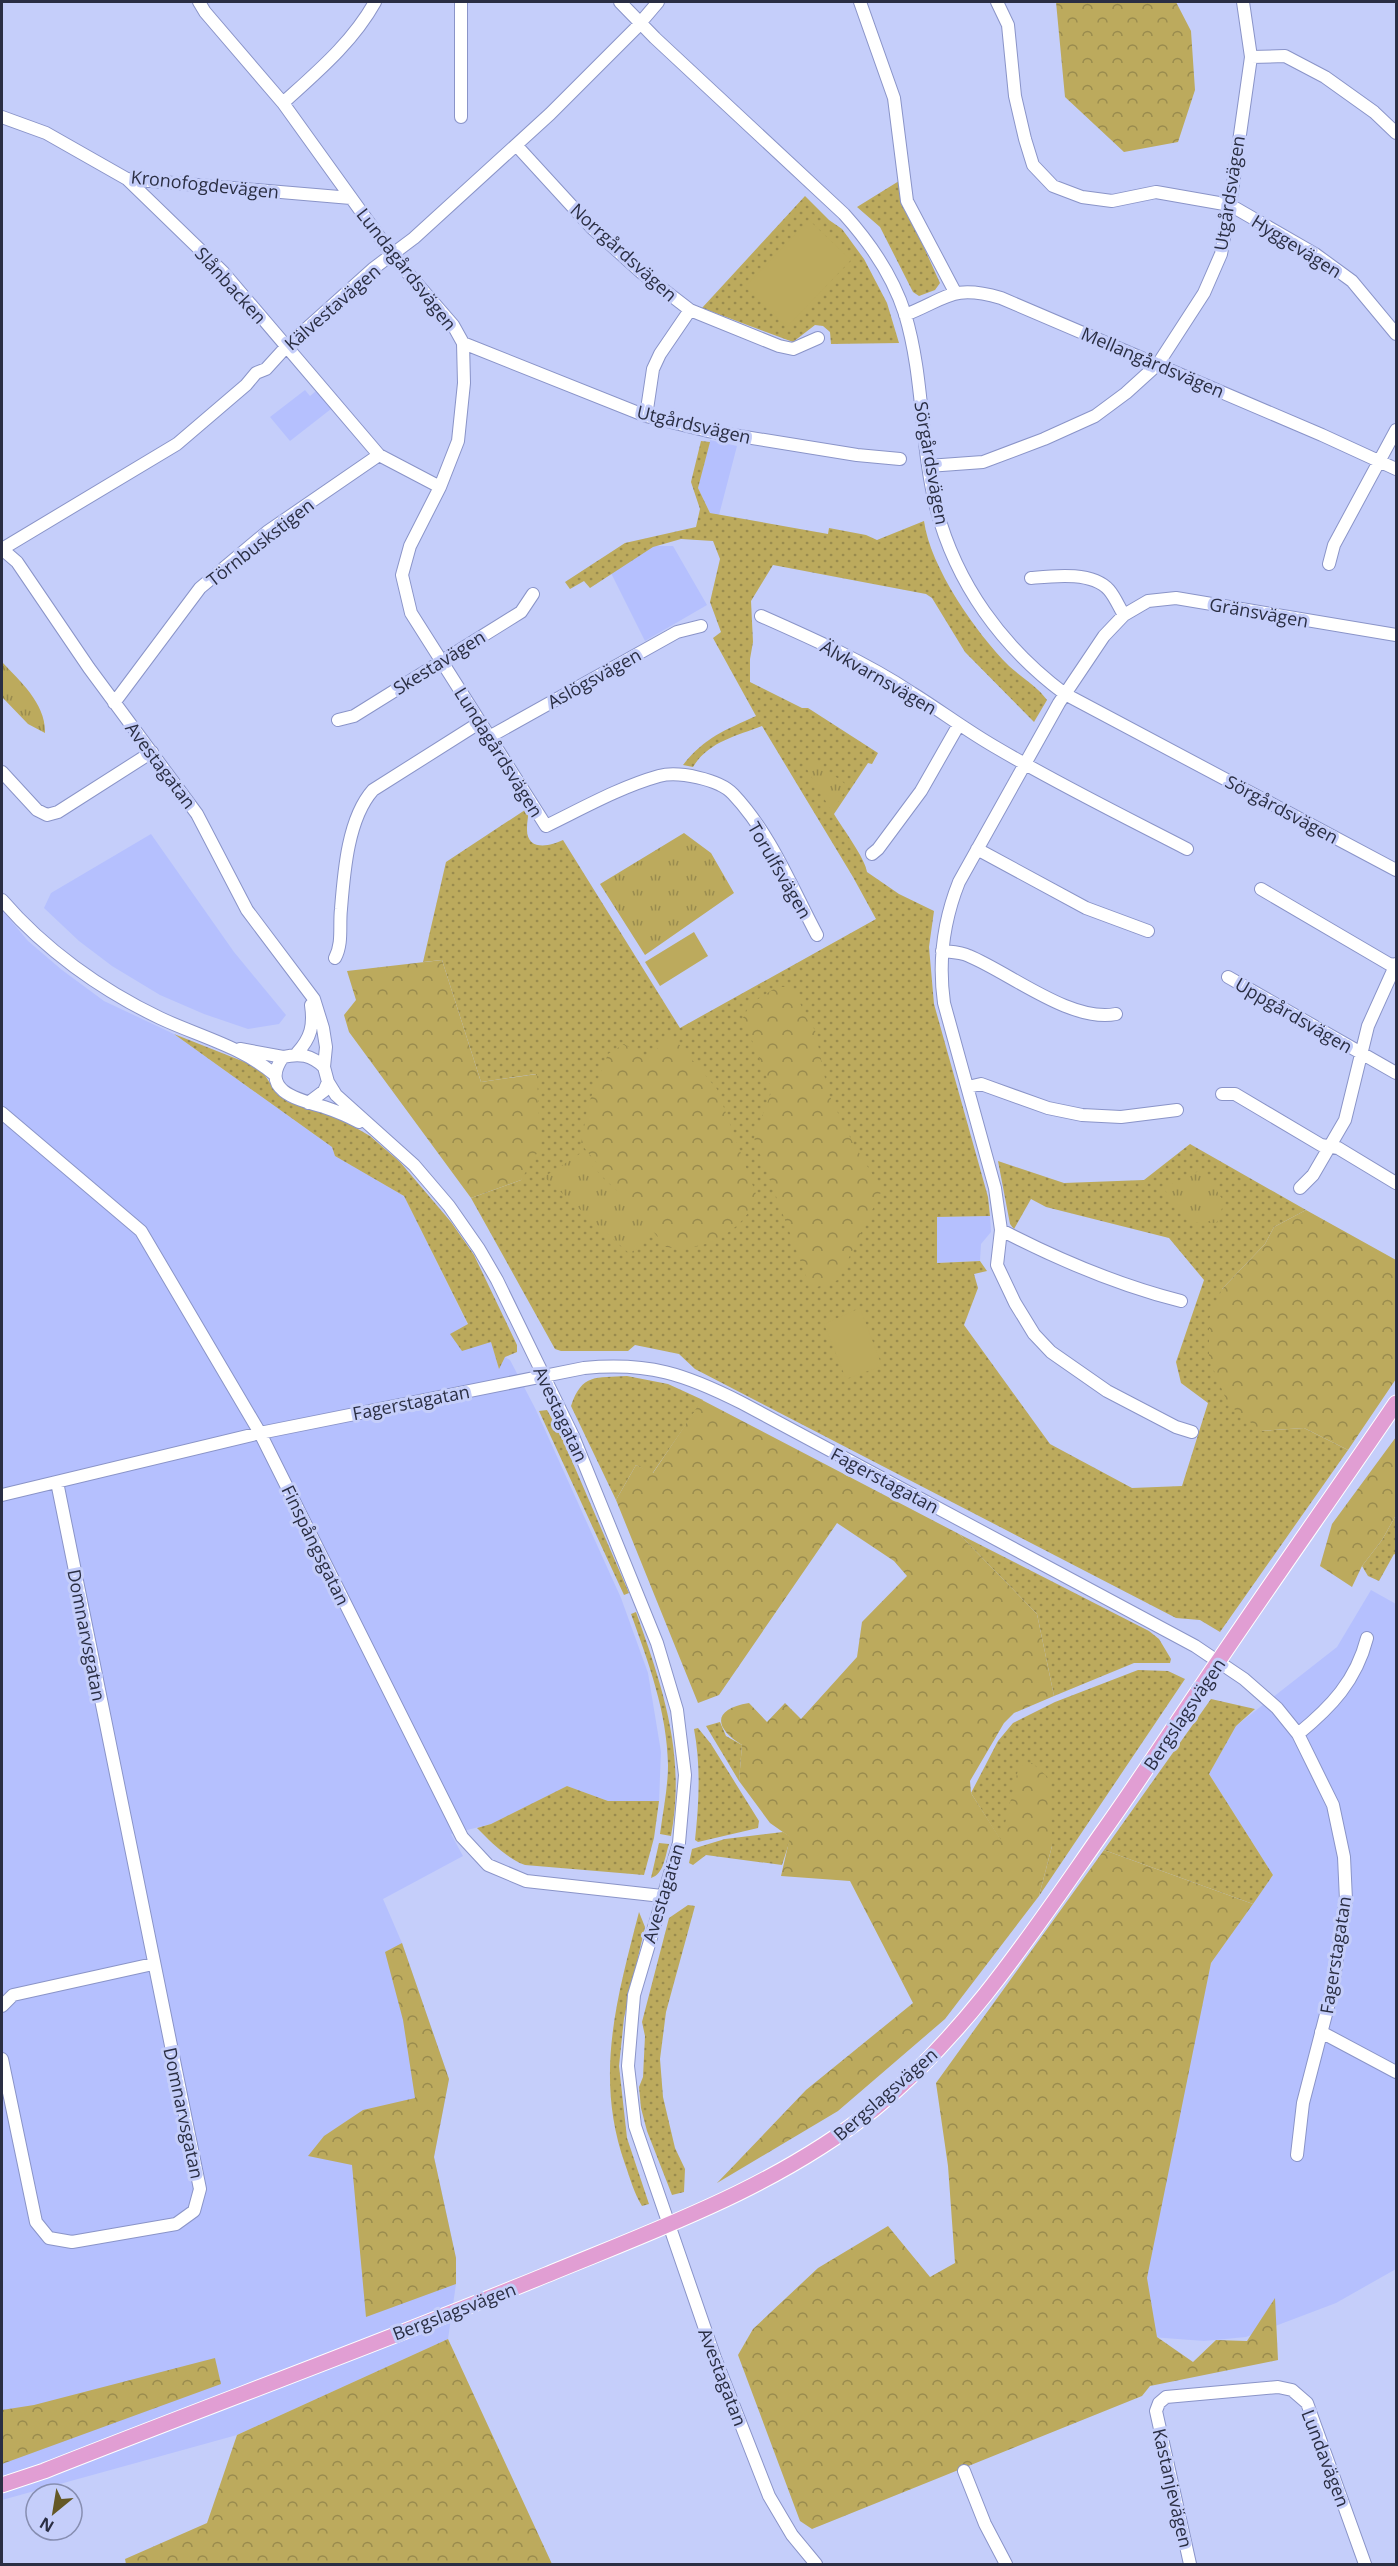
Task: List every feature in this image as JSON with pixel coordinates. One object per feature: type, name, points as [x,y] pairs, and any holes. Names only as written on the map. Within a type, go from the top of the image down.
[{"type":"main road","name":"Bergslagsvägen","points":[[2,2485],[44,2471],[460,2310],[745,2192],[818,2151],[877,2106],[945,2043],[1015,1956],[1157,1755],[1396,1403]]},
{"type":"street","name":"Lundagårdsvägen","points":[[199,2],[283,103],[393,256],[453,326],[463,343],[464,382],[458,441],[440,487],[410,546],[402,576],[411,613],[546,826]]},
{"type":"street","points":[[283,103],[335,56],[365,20],[375,2]]},
{"type":"street","points":[[461,2],[461,117]]},
{"type":"street","name":"Sörgårdsvägen","points":[[620,2],[844,214],[880,260],[905,315],[936,507],[962,578],[980,609],[1003,638],[1027,663],[1065,694],[1396,870]]},
{"type":"street","name":"Kälvestavägen","points":[[2,549],[177,444],[246,385],[256,373],[266,369],[286,347],[374,268],[393,256],[550,114],[641,23],[658,2]]},
{"type":"street","points":[[860,2],[894,98],[907,201],[954,292]]},
{"type":"street","name":"Hyggevägen","points":[[997,2],[1008,25],[1014,96],[1024,139],[1034,165],[1053,186],[1082,197],[1112,201],[1156,192],[1230,205],[1315,254],[1352,281],[1396,334]]},
{"type":"street","name":"Utgårdsvägen","points":[[928,466],[983,462],[1054,435],[1095,416],[1126,393],[1158,364],[1204,293],[1221,254],[1251,57],[1243,2]]},
{"type":"street","points":[[1251,57],[1285,56],[1325,77],[1374,112],[1396,133]]},
{"type":"street","name":"Kronofogdevägen","points":[[2,117],[46,133],[127,179],[351,198]]},
{"type":"street","name":"Norrgårdsvägen","points":[[516,145],[592,228],[642,273],[690,310],[779,346],[793,348],[818,338]]},
{"type":"street","name":"Slånbacken","points":[[127,179],[222,272],[379,455],[440,487]]},
{"type":"street","name":"Mellangårdsvägen","points":[[905,315],[954,292],[976,291],[1001,298],[1380,460],[1396,469]]},
{"type":"street","points":[[646,416],[653,369],[660,354],[690,310]]},
{"type":"street","name":"Utgårdsvägen","points":[[463,343],[646,416],[708,432],[857,455],[900,459]]},
{"type":"street","points":[[1329,564],[1334,545],[1396,430]]},
{"type":"street","name":"Törnbuskstigen","points":[[114,703],[200,588],[267,532],[379,455]]},
{"type":"street","name":"Avestagatan","points":[[2,549],[17,562],[114,703],[198,814],[247,910],[318,1009],[326,1047],[324,1066],[328,1082],[336,1095],[414,1165],[465,1227],[497,1280],[573,1436],[649,1622],[677,1710],[685,1775],[679,1843],[634,1995],[628,2066],[635,2126],[711,2348],[769,2496],[788,2528],[816,2565]]},
{"type":"street","points":[[1031,578],[1058,576],[1093,580],[1108,588],[1124,615]]},
{"type":"street","name":"Skestavägen","points":[[338,720],[354,716],[441,659],[520,612],[533,594]]},
{"type":"street","name":"Gränsvägen","points":[[1065,694],[1104,636],[1124,615],[1148,601],[1176,598],[1396,635]]},
{"type":"street","name":"Älvkvarnsvägen","points":[[761,616],[863,665],[911,692],[958,726],[1024,764],[1187,849]]},
{"type":"street","name":"Aslögsvägen","points":[[489,737],[677,632],[701,626]]},
{"type":"street","points":[[1065,694],[977,849],[948,908],[942,951],[941,977],[944,1003],[995,1188],[1000,1230],[997,1265],[1015,1303],[1034,1334],[1077,1372],[1107,1391],[1176,1427],[1191,1432]]},
{"type":"street","points":[[335,958],[340,949],[341,909],[349,855],[356,816],[363,801],[373,790],[479,723]]},
{"type":"street","points":[[872,854],[921,791],[958,726]]},
{"type":"street","points":[[2,772],[38,810],[47,815],[58,812],[152,752]]},
{"type":"street","name":"Torulfsvägen","points":[[546,826],[620,790],[662,776],[700,777],[731,792],[763,834],[817,935]]},
{"type":"street","points":[[977,849],[1086,908],[1148,931]]},
{"type":"street","name":"Uppgårdsvägen","points":[[1261,889],[1389,964],[1396,964],[1368,1026],[1345,1120],[1313,1175],[1300,1188]]},
{"type":"street","points":[[2,900],[14,914],[68,962],[112,992],[159,1017],[230,1047],[283,1057],[297,1053],[307,1055],[324,1066]]},
{"type":"street","points":[[942,951],[968,955],[1057,1002],[1102,1017],[1116,1014]]},
{"type":"street","name":"Uppgårdsvägen","points":[[1228,977],[1396,1072]]},
{"type":"street","name":"Avestagatan","points":[[297,1053],[306,1043],[311,1030],[312,1018],[306,991]]},
{"type":"street","name":"Avestagatan","points":[[230,1047],[267,1068],[275,1075],[281,1089],[287,1094],[344,1114],[374,1129]]},
{"type":"street","points":[[275,1075],[277,1065],[283,1057]]},
{"type":"street","points":[[308,1103],[324,1091],[328,1082]]},
{"type":"street","points":[[968,1087],[981,1084],[1048,1108],[1082,1115],[1121,1117],[1177,1110]]},
{"type":"street","points":[[1222,1094],[1235,1094],[1321,1145],[1338,1148],[1396,1183]]},
{"type":"street","name":"Finspångsgatan","points":[[2,1113],[141,1231],[260,1432],[462,1837],[488,1865],[526,1881],[662,1896]]},
{"type":"street","points":[[1000,1230],[1077,1268],[1139,1290],[1181,1301]]},
{"type":"street","name":"Fagerstagatan","points":[[2,1495],[260,1432],[543,1375],[594,1367],[638,1366],[678,1374],[711,1387],[1148,1619],[1244,1678],[1277,1708],[1298,1734],[1334,1805],[1344,1857],[1346,1900],[1332,1991],[1303,2103],[1297,2155]]},
{"type":"street","name":"Domnarvsgatan","points":[[2,2059],[36,2222],[49,2238],[72,2242],[176,2224],[194,2211],[200,2189],[57,1482]]},
{"type":"street","points":[[1298,1734],[1330,1707],[1344,1688],[1364,1652],[1367,1638]]},
{"type":"street","points":[[2,2006],[13,1995],[153,1964]]},
{"type":"street","points":[[1321,2032],[1396,2072]]},
{"type":"street","name":"Lundavägen","points":[[1156,2411],[1159,2403],[1166,2397],[1278,2387],[1292,2390],[1307,2403],[1365,2565]]},
{"type":"street","name":"Kastanjevägen","points":[[1156,2411],[1190,2565]]},
{"type":"street","points":[[964,2471],[985,2524],[1006,2565]]},
{"type":"shaded area","points":[[305,390],[310,396],[316,391],[331,409],[290,441],[270,417]]},
{"type":"shaded area","points":[[710,440],[737,446],[719,515],[710,513],[698,488]]},
{"type":"shaded area","points":[[653,546],[673,546],[707,605],[645,641],[611,573]]},
{"type":"shaded area","points":[[151,834],[234,952],[286,1015],[279,1024],[248,1029],[204,1014],[160,995],[112,966],[79,941],[44,908],[51,893]]},
{"type":"shaded area","points":[[2,910],[28,941],[104,1001],[174,1034],[332,1147],[335,1156],[404,1196],[468,1325],[451,1334],[491,1342],[499,1368],[505,1357],[510,1360],[536,1410],[621,1598],[648,1673],[661,1752],[659,1801],[608,1801],[567,1786],[491,1824],[451,1834],[463,1856],[383,1899],[402,1943],[449,2079],[434,2157],[456,2258],[456,2284],[448,2339],[237,2435],[67,2482],[24,2482],[24,2494],[2,2500]]},
{"type":"shaded area","points":[[990,1216],[991,1232],[981,1244],[980,1261],[937,1263],[937,1217]]},
{"type":"shaded area","points":[[1371,1590],[1396,1604],[1396,2269],[1336,2303],[1246,2337],[1204,2341],[1151,2337],[1143,2277],[1211,1963],[1273,1875],[1209,1774],[1236,1726],[1337,1647]]},
{"type":"green space","points":[[1056,2],[1176,2],[1191,31],[1195,90],[1178,142],[1124,152],[1065,97]]},
{"type":"green space","points":[[899,181],[903,201],[940,283],[935,290],[919,296],[913,292],[880,227],[857,207]]},
{"type":"green space","points":[[805,196],[829,220],[842,229],[864,259],[887,303],[899,343],[831,344],[830,332],[823,326],[815,325],[793,342],[702,308]]},
{"type":"green space","points":[[809,220],[851,260],[787,327],[745,287]]},
{"type":"green space","points":[[701,441],[710,442],[698,488],[710,513],[828,534],[829,528],[866,535],[877,540],[924,521],[935,558],[969,618],[1009,666],[1047,700],[1034,722],[965,652],[932,598],[926,594],[773,565],[751,601],[753,642],[750,682],[802,708],[808,708],[878,753],[872,764],[868,763],[834,814],[858,851],[867,872],[899,894],[934,911],[929,947],[934,1004],[988,1197],[990,1216],[937,1217],[937,1263],[980,1261],[987,1271],[974,1274],[978,1288],[964,1325],[1050,1444],[1132,1488],[1182,1486],[1208,1403],[1181,1383],[1176,1362],[1204,1280],[1169,1238],[1046,1207],[1031,1199],[1014,1229],[1010,1224],[998,1161],[1064,1183],[1144,1180],[1190,1144],[1306,1210],[1274,1227],[1265,1244],[1222,1289],[1261,1431],[1304,1428],[1348,1450],[1220,1632],[1200,1620],[1176,1618],[695,1369],[679,1354],[635,1345],[628,1351],[561,1351],[555,1349],[471,1198],[521,1180],[536,1074],[481,1082],[442,960],[423,962],[446,862],[528,808],[527,828],[530,841],[534,844],[545,845],[563,840],[680,1028],[876,919],[762,726],[706,751],[693,767],[683,765],[707,741],[756,716],[713,638],[721,632],[710,602],[720,559],[713,541],[681,539],[653,547],[590,588],[584,581],[570,589],[565,582],[625,543],[696,527],[700,509],[691,482]]},
{"type":"green space","points":[[2,662],[37,703],[44,722],[45,733],[28,724],[2,697]]},
{"type":"green space","points":[[816,762],[848,786],[832,812],[804,764]]},
{"type":"green space","points":[[684,833],[711,853],[734,893],[645,955],[600,884]]},
{"type":"green space","points":[[694,932],[708,956],[660,986],[645,962]]},
{"type":"green space","points":[[442,960],[481,1082],[537,1074],[540,1148],[521,1180],[471,1198],[349,1032],[344,1015],[356,1000],[347,971]]},
{"type":"green space","points":[[777,987],[788,987],[798,996],[804,1015],[815,1030],[828,1093],[853,1143],[882,1190],[838,1280],[811,1289],[754,1138],[772,1090],[743,1018],[750,1004]]},
{"type":"green space","points":[[174,1034],[260,1068],[278,1095],[288,1102],[339,1118],[370,1136],[400,1162],[451,1222],[474,1255],[517,1345],[517,1352],[505,1357],[499,1369],[491,1342],[462,1351],[450,1334],[468,1324],[404,1196],[335,1156],[332,1147]]},
{"type":"green space","points":[[671,1035],[717,1089],[757,1197],[742,1221],[720,1238],[693,1247],[680,1248],[666,1247],[581,1144],[588,1105],[608,1054],[624,1044],[647,1059]]},
{"type":"green space","points":[[581,1153],[605,1180],[658,1227],[631,1255],[544,1177]]},
{"type":"green space","points":[[1203,1169],[1224,1202],[1217,1223],[1191,1222],[1163,1188]]},
{"type":"green space","points":[[1306,1210],[1396,1260],[1396,1379],[1348,1450],[1304,1428],[1261,1431],[1228,1404],[1209,1359],[1209,1319],[1222,1289],[1265,1244],[1274,1227]]},
{"type":"green space","points":[[860,1308],[882,1366],[846,1379],[824,1324]]},
{"type":"green space","points":[[627,1376],[668,1384],[703,1400],[652,1474],[636,1465],[616,1500],[571,1406],[580,1388],[592,1379]]},
{"type":"green space","points":[[702,1400],[959,1534],[1037,1614],[1054,1696],[1014,1713],[1004,1723],[970,1781],[971,1793],[1001,1840],[1019,1766],[1032,1763],[1050,1779],[1052,1846],[1039,1896],[945,2019],[838,2111],[717,2183],[806,2090],[913,2003],[850,1881],[781,1876],[790,1837],[770,1823],[739,1781],[742,1745],[726,1732],[721,1720],[723,1714],[729,1710],[749,1703],[767,1722],[785,1703],[801,1719],[857,1657],[862,1622],[907,1576],[894,1561],[837,1523],[719,1695],[698,1703],[616,1500],[636,1465],[653,1473]]},
{"type":"green space","points":[[547,1410],[560,1433],[629,1593],[624,1595],[539,1411]]},
{"type":"green space","points":[[1396,1437],[1396,1515],[1382,1540],[1362,1566],[1352,1587],[1320,1566],[1332,1524]]},
{"type":"green space","points":[[1396,1515],[1396,1555],[1394,1554],[1379,1581],[1368,1576],[1362,1566],[1382,1540]]},
{"type":"green space","points":[[959,1534],[1149,1631],[1159,1639],[1171,1659],[1170,1663],[1134,1663],[1054,1696],[1037,1614]]},
{"type":"green space","points":[[636,1612],[663,1695],[674,1750],[676,1778],[671,1836],[660,1834],[667,1782],[667,1745],[656,1688],[631,1614]]},
{"type":"green space","points":[[1138,1670],[1168,1671],[1185,1679],[1039,1896],[1052,1846],[1001,1841],[971,1793],[998,1741],[1013,1723],[1055,1702]]},
{"type":"green space","points":[[1211,1699],[1255,1709],[1236,1726],[1209,1774],[1273,1875],[1253,1904],[1104,1850]]},
{"type":"green space","points":[[720,1722],[726,1736],[742,1745],[739,1781],[706,1726]]},
{"type":"green space","points":[[698,1728],[711,1744],[759,1821],[758,1828],[698,1842],[695,1840],[699,1784],[694,1729]]},
{"type":"green space","points":[[567,1786],[608,1801],[659,1801],[654,1838],[644,1875],[525,1865],[505,1854],[477,1828],[491,1824]]},
{"type":"green space","points":[[783,1832],[791,1837],[782,1865],[706,1855],[693,1865],[689,1863],[692,1849],[725,1839]]},
{"type":"green space","points":[[659,1843],[669,1844],[659,1873],[651,1878]]},
{"type":"green space","points":[[1104,1850],[1253,1904],[1211,1963],[1147,2278],[1157,2337],[1193,2362],[1216,2340],[1247,2341],[1275,2298],[1278,2360],[1150,2386],[1142,2396],[812,2529],[800,2521],[738,2355],[753,2329],[818,2268],[888,2226],[930,2277],[955,2263],[948,2166],[936,2083]]},
{"type":"green space","points":[[688,1905],[695,1906],[666,2012],[660,2059],[663,2097],[675,2148],[685,2169],[684,2192],[672,2195],[647,2131],[641,2108],[639,2087],[643,2077],[645,2036],[642,2022],[669,1918]]},
{"type":"green space","points":[[639,1912],[645,1927],[624,2018],[619,2066],[627,2138],[649,2204],[642,2206],[630,2180],[616,2131],[611,2100],[610,2068],[617,2006]]},
{"type":"green space","points":[[402,1943],[449,2079],[434,2157],[456,2258],[456,2284],[366,2317],[352,2165],[308,2156],[324,2136],[363,2110],[415,2098],[403,2020],[385,1952]]},
{"type":"green space","points":[[448,2339],[552,2564],[126,2564],[125,2559],[207,2523],[237,2435]]},
{"type":"green space","points":[[215,2358],[221,2384],[2,2464],[2,2410],[34,2405]]}]
